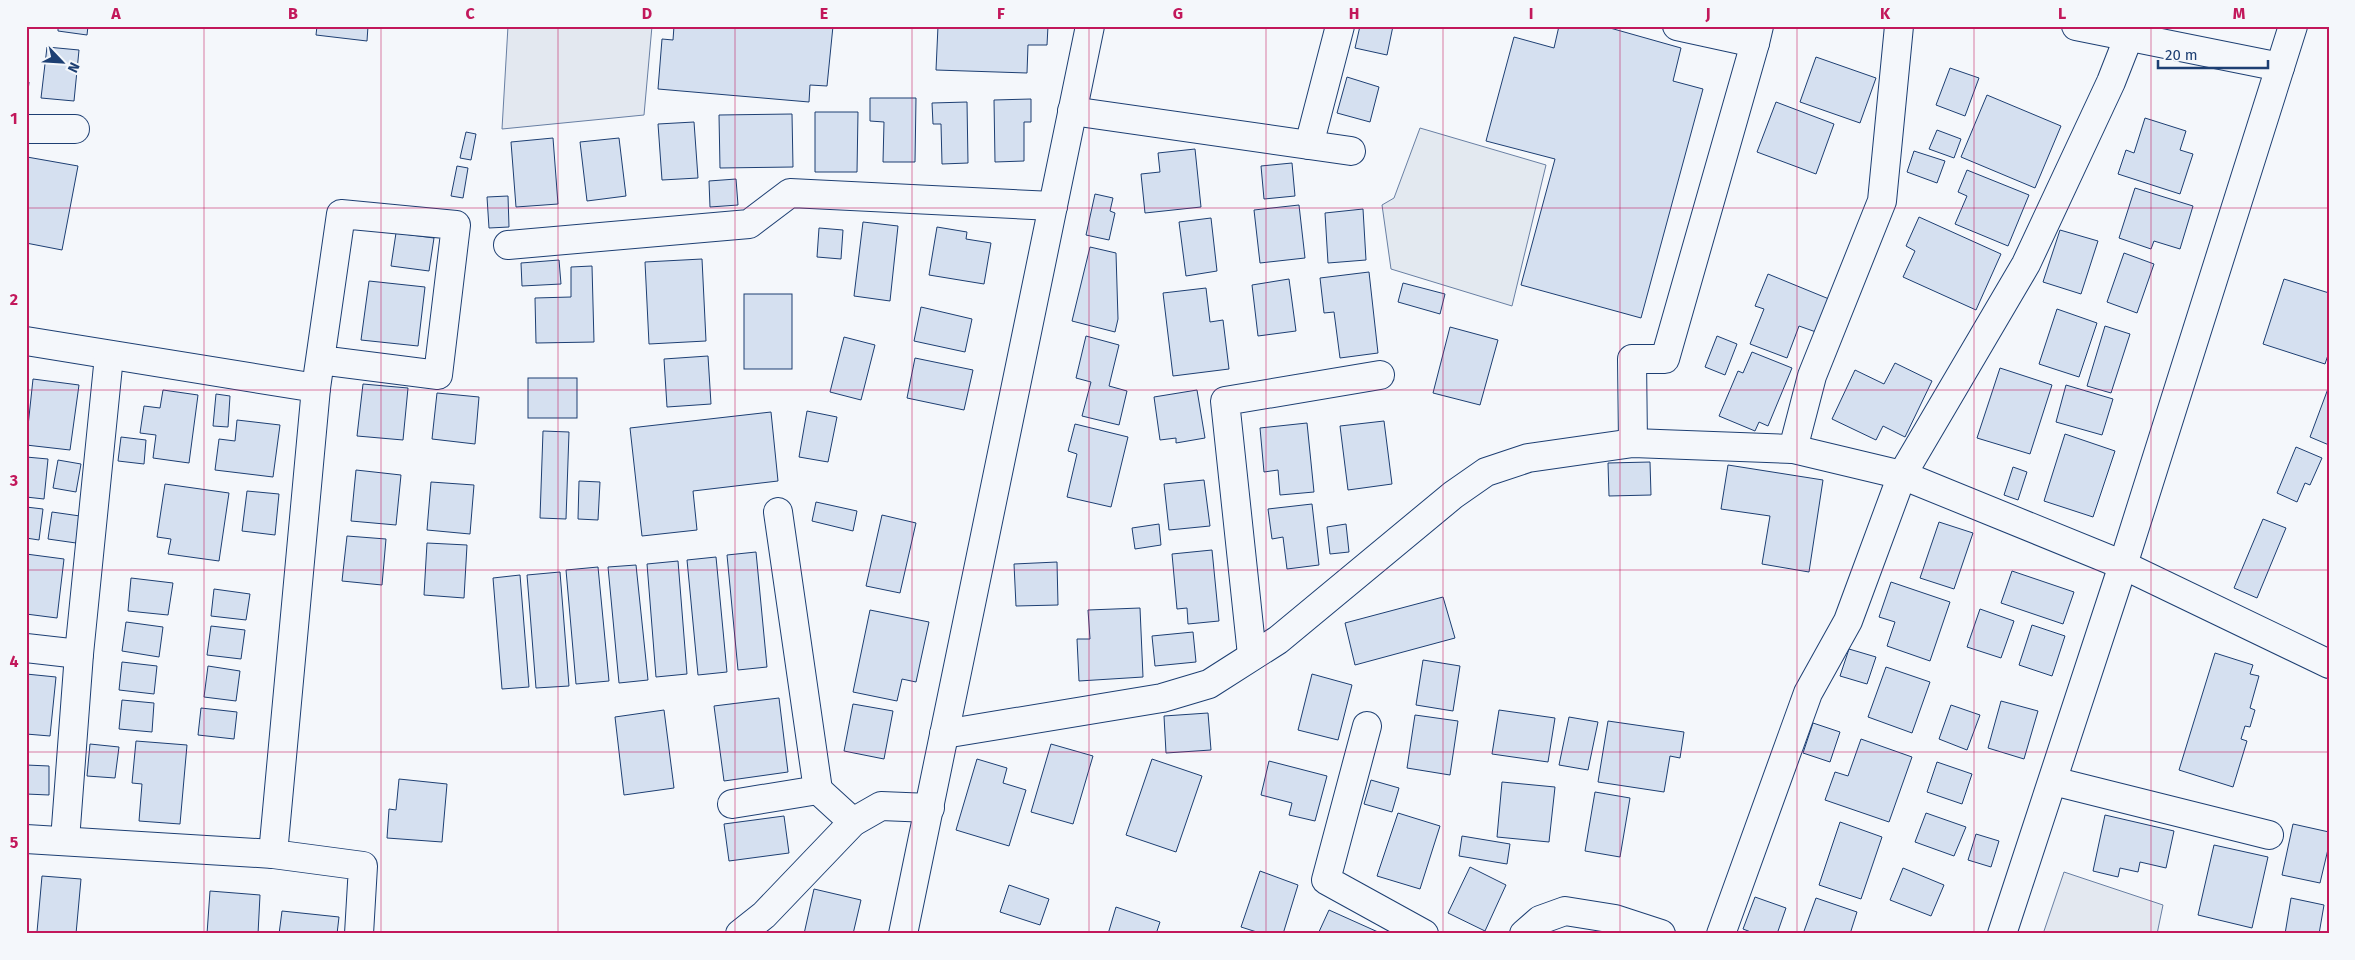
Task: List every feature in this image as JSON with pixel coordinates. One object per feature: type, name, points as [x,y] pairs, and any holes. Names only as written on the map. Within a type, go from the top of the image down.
[{"type":"street","points":[[903,934],[1090,26]]},
{"type":"street","points":[[1309,145],[1340,26]]},
{"type":"street","points":[[1633,443],[1632,359],[1665,359],[1757,35],[1677,26]]},
{"type":"street","points":[[1793,449],[1812,376],[1882,201],[1899,26]]},
{"type":"street","points":[[2076,26],[2280,67]]},
{"type":"street","points":[[2002,934],[2123,565],[2293,26]]},
{"type":"street","points":[[1721,934],[1808,693],[1848,621],[1902,475],[2026,264],[2111,82],[2129,36]]},
{"type":"street","points":[[1072,111],[1351,151]]},
{"type":"street","points":[[26,129],[75,129]]},
{"type":"street","points":[[508,245],[749,224],[790,193],[1053,206]]},
{"type":"street","points":[[273,854],[316,388],[320,360],[341,214],[456,225],[438,374],[320,360]]},
{"type":"street","points":[[26,341],[109,356],[316,388]]},
{"type":"street","points":[[65,840],[79,654],[109,356]]},
{"type":"street","points":[[1252,655],[1225,401],[1380,375]]},
{"type":"street","points":[[944,734],[1162,698],[1209,684],[1278,640],[1453,495],[1486,472],[1528,458],[1633,443],[1793,449],[1902,475],[2123,565],[2329,664]]},
{"type":"street","points":[[778,512],[818,790],[853,822]]},
{"type":"street","points":[[26,648],[79,654]]},
{"type":"street","points":[[1367,726],[1326,880],[1424,934]]},
{"type":"street","points":[[2053,781],[2269,835]]},
{"type":"street","points":[[732,804],[818,790]]},
{"type":"street","points":[[740,934],[764,916],[853,822],[881,806],[930,808]]},
{"type":"street","points":[[26,838],[273,854],[363,866],[359,934]]},
{"type":"street","points":[[1524,934],[1540,920],[1565,911],[1615,919],[1661,934]]},
{"type":"shaded area","points":[[508,26],[652,26],[644,115],[502,129]]},
{"type":"shaded area","points":[[1420,128],[1546,165],[1512,306],[1391,269],[1382,205],[1394,198]]},
{"type":"shaded area","points":[[2064,872],[2163,905],[2157,934],[2043,934]]},
{"type":"building","points":[[58,26],[88,26],[87,35],[58,31]]},
{"type":"building","points":[[317,26],[368,26],[367,41],[316,35]]},
{"type":"building","points":[[674,26],[833,26],[827,86],[810,85],[809,102],[658,89],[662,39],[673,40]]},
{"type":"building","points":[[938,26],[1048,26],[1047,45],[1028,45],[1027,73],[936,70]]},
{"type":"building","points":[[1360,26],[1393,26],[1387,55],[1355,48]]},
{"type":"building","points":[[1559,26],[1603,26],[1681,48],[1673,81],[1703,89],[1641,318],[1521,285],[1555,159],[1486,141],[1514,37],[1554,48]]},
{"type":"building","points":[[47,47],[79,50],[74,101],[41,98]]},
{"type":"building","points":[[1816,57],[1876,78],[1860,123],[1800,102]]},
{"type":"building","points":[[1950,68],[1979,78],[1965,116],[1936,105]]},
{"type":"building","points":[[1347,77],[1379,87],[1370,122],[1337,113]]},
{"type":"building","points":[[26,82],[29,82],[26,109]]},
{"type":"building","points":[[1987,95],[2061,126],[2035,188],[1961,157]]},
{"type":"building","points":[[870,98],[916,98],[915,162],[883,162],[884,122],[870,121]]},
{"type":"building","points":[[1031,99],[1031,122],[1024,122],[1024,161],[995,162],[994,100]]},
{"type":"building","points":[[967,102],[968,163],[942,164],[941,124],[933,124],[932,103]]},
{"type":"building","points":[[1776,102],[1834,124],[1816,174],[1757,152]]},
{"type":"building","points":[[815,112],[858,112],[857,172],[815,172]]},
{"type":"building","points":[[792,114],[793,167],[720,168],[719,115]]},
{"type":"building","points":[[2145,118],[2186,131],[2180,150],[2193,154],[2180,194],[2118,174],[2126,150],[2134,153]]},
{"type":"building","points":[[694,122],[698,178],[662,180],[658,124]]},
{"type":"building","points":[[1937,130],[1961,139],[1954,158],[1929,149]]},
{"type":"building","points":[[466,132],[476,134],[471,160],[460,158]]},
{"type":"building","points":[[553,138],[558,204],[516,207],[511,142]]},
{"type":"building","points":[[619,138],[626,196],[587,201],[580,142]]},
{"type":"building","points":[[1195,149],[1201,207],[1145,213],[1141,174],[1160,172],[1158,153]]},
{"type":"building","points":[[1914,151],[1945,161],[1937,183],[1907,172]]},
{"type":"building","points":[[27,157],[78,166],[62,250],[26,243]]},
{"type":"building","points":[[1292,163],[1295,196],[1264,199],[1261,166]]},
{"type":"building","points":[[457,166],[468,168],[463,198],[451,196]]},
{"type":"building","points":[[1967,170],[2029,195],[2008,246],[1955,224],[1967,196],[1958,192]]},
{"type":"building","points":[[736,179],[738,205],[710,207],[709,181]]},
{"type":"building","points":[[2135,188],[2193,206],[2180,249],[2154,241],[2151,249],[2119,238]]},
{"type":"building","points":[[1095,194],[1113,198],[1110,211],[1115,213],[1109,240],[1086,235]]},
{"type":"building","points":[[508,196],[509,227],[489,228],[487,197]]},
{"type":"building","points":[[1299,205],[1305,258],[1260,263],[1254,210]]},
{"type":"building","points":[[1363,209],[1366,260],[1328,263],[1325,213]]},
{"type":"building","points":[[1919,217],[2001,254],[1976,310],[1903,277],[1915,251],[1906,246]]},
{"type":"building","points":[[1211,218],[1217,271],[1186,276],[1179,222]]},
{"type":"building","points":[[863,222],[898,226],[890,301],[854,296]]},
{"type":"building","points":[[937,227],[967,232],[966,239],[991,243],[984,284],[929,275]]},
{"type":"building","points":[[819,228],[843,230],[841,259],[817,257]]},
{"type":"building","points":[[2060,230],[2098,241],[2081,294],[2043,282]]},
{"type":"building","points":[[396,233],[434,238],[429,271],[391,266]]},
{"type":"building","points":[[1090,247],[1116,253],[1118,319],[1115,332],[1072,321]]},
{"type":"building","points":[[2124,253],[2154,264],[2137,313],[2107,302]]},
{"type":"building","points":[[702,259],[706,341],[649,344],[645,262]]},
{"type":"building","points":[[559,260],[561,284],[522,286],[521,263]]},
{"type":"building","points":[[592,266],[594,342],[536,343],[535,298],[571,297],[571,267]]},
{"type":"building","points":[[1369,272],[1378,353],[1340,358],[1334,312],[1324,313],[1320,278]]},
{"type":"building","points":[[1768,274],[1829,299],[1816,332],[1799,326],[1787,358],[1750,344],[1764,309],[1755,306]]},
{"type":"building","points":[[1289,279],[1296,331],[1258,336],[1252,285]]},
{"type":"building","points":[[2284,279],[2329,293],[2329,352],[2325,364],[2263,344]]},
{"type":"building","points":[[369,281],[425,287],[418,346],[361,340]]},
{"type":"building","points":[[1403,283],[1445,294],[1440,314],[1398,302]]},
{"type":"building","points":[[1206,288],[1210,322],[1223,320],[1229,369],[1173,376],[1163,293]]},
{"type":"building","points":[[744,294],[792,294],[792,369],[744,369]]},
{"type":"building","points":[[921,307],[972,319],[965,352],[914,341]]},
{"type":"building","points":[[2057,309],[2097,323],[2079,377],[2039,364]]},
{"type":"building","points":[[2105,326],[2130,334],[2111,393],[2087,386]]},
{"type":"building","points":[[1450,327],[1498,340],[1480,405],[1433,393]]},
{"type":"building","points":[[1086,336],[1119,345],[1109,386],[1127,391],[1119,425],[1082,416],[1091,382],[1076,378]]},
{"type":"building","points":[[1717,336],[1737,344],[1725,375],[1705,367]]},
{"type":"building","points":[[844,337],[875,345],[861,400],[830,392]]},
{"type":"building","points":[[1752,352],[1792,368],[1768,426],[1759,422],[1755,431],[1719,416],[1738,371],[1743,373]]},
{"type":"building","points":[[708,356],[711,404],[667,407],[664,359]]},
{"type":"building","points":[[915,358],[973,370],[964,410],[907,398]]},
{"type":"building","points":[[1895,363],[1932,381],[1905,437],[1883,426],[1876,440],[1832,419],[1855,370],[1884,384]]},
{"type":"building","points":[[2000,368],[2052,385],[2030,454],[1977,438]]},
{"type":"building","points":[[528,378],[577,378],[577,418],[528,418]]},
{"type":"building","points":[[33,379],[79,385],[70,450],[26,445]]},
{"type":"building","points":[[363,384],[408,388],[403,440],[357,436]]},
{"type":"building","points":[[2066,385],[2113,399],[2102,435],[2056,422]]},
{"type":"building","points":[[2329,386],[2329,445],[2310,437]]},
{"type":"building","points":[[163,390],[198,395],[189,463],[153,458],[156,435],[140,433],[144,406],[160,408]]},
{"type":"building","points":[[1197,390],[1205,438],[1176,443],[1176,438],[1160,440],[1154,397]]},
{"type":"building","points":[[437,393],[479,397],[475,444],[432,439]]},
{"type":"building","points":[[216,394],[230,396],[228,427],[213,426]]},
{"type":"building","points":[[807,411],[837,417],[828,462],[799,457]]},
{"type":"building","points":[[771,412],[778,481],[693,491],[697,530],[642,536],[630,428]]},
{"type":"building","points":[[237,420],[280,425],[273,477],[215,470],[219,439],[235,441]]},
{"type":"building","points":[[1384,421],[1392,484],[1348,490],[1340,426]]},
{"type":"building","points":[[1307,423],[1314,492],[1280,495],[1278,470],[1264,472],[1260,428]]},
{"type":"building","points":[[1075,424],[1128,437],[1111,507],[1067,497],[1077,454],[1068,451]]},
{"type":"building","points":[[543,431],[569,432],[566,519],[540,518]]},
{"type":"building","points":[[2065,434],[2115,451],[2093,517],[2044,501]]},
{"type":"building","points":[[121,437],[146,440],[144,464],[118,461]]},
{"type":"building","points":[[2296,447],[2322,458],[2310,485],[2305,483],[2297,502],[2277,493]]},
{"type":"building","points":[[26,457],[48,459],[44,499],[26,497]]},
{"type":"building","points":[[58,460],[81,464],[76,492],[53,488]]},
{"type":"building","points":[[1650,462],[1651,495],[1609,496],[1608,463]]},
{"type":"building","points":[[1728,465],[1823,480],[1809,572],[1762,564],[1770,516],[1721,509]]},
{"type":"building","points":[[2013,467],[2027,472],[2018,500],[2004,495]]},
{"type":"building","points":[[356,470],[401,475],[396,525],[351,521]]},
{"type":"building","points":[[1204,480],[1210,526],[1169,530],[1164,484]]},
{"type":"building","points":[[579,481],[600,482],[598,520],[578,519]]},
{"type":"building","points":[[431,482],[474,485],[470,534],[427,530]]},
{"type":"building","points":[[165,484],[229,493],[219,561],[168,554],[171,539],[157,537]]},
{"type":"building","points":[[247,491],[279,494],[275,535],[242,531]]},
{"type":"building","points":[[816,502],[857,511],[853,531],[812,521]]},
{"type":"building","points":[[1312,504],[1319,565],[1287,569],[1283,537],[1272,539],[1268,509]]},
{"type":"building","points":[[26,507],[43,509],[39,540],[26,538]]},
{"type":"building","points":[[52,512],[80,516],[76,543],[48,539]]},
{"type":"building","points":[[882,515],[916,523],[900,593],[866,586]]},
{"type":"building","points":[[2263,519],[2286,528],[2257,598],[2234,588]]},
{"type":"building","points":[[1939,522],[1973,533],[1954,589],[1920,578]]},
{"type":"building","points":[[1159,524],[1161,545],[1135,549],[1132,528]]},
{"type":"building","points":[[1346,524],[1349,552],[1330,554],[1327,527]]},
{"type":"building","points":[[347,536],[386,539],[382,585],[342,581]]},
{"type":"building","points":[[427,543],[467,545],[464,598],[424,595]]},
{"type":"building","points":[[1212,550],[1219,621],[1188,624],[1187,608],[1177,609],[1172,554]]},
{"type":"building","points":[[756,552],[767,667],[738,670],[727,555]]},
{"type":"building","points":[[26,554],[64,559],[57,618],[26,614]]},
{"type":"building","points":[[716,557],[727,672],[698,675],[687,560]]},
{"type":"building","points":[[678,561],[687,674],[656,677],[647,564]]},
{"type":"building","points":[[1057,562],[1058,605],[1016,606],[1014,564]]},
{"type":"building","points":[[636,565],[648,680],[619,683],[608,567]]},
{"type":"building","points":[[598,567],[609,681],[576,684],[566,570]]},
{"type":"building","points":[[2012,571],[2074,592],[2063,624],[2001,603]]},
{"type":"building","points":[[560,572],[569,686],[536,688],[527,575]]},
{"type":"building","points":[[520,575],[529,687],[502,689],[493,578]]},
{"type":"building","points":[[131,578],[173,583],[168,615],[128,611]]},
{"type":"building","points":[[1891,582],[1950,602],[1930,661],[1887,646],[1895,622],[1879,617]]},
{"type":"building","points":[[214,589],[250,594],[246,620],[211,616]]},
{"type":"building","points":[[1443,597],[1455,638],[1355,665],[1345,623]]},
{"type":"building","points":[[1140,608],[1143,677],[1079,681],[1077,639],[1090,639],[1088,610]]},
{"type":"building","points":[[1980,609],[2014,621],[2001,658],[1967,647]]},
{"type":"building","points":[[870,610],[929,622],[916,682],[902,679],[897,701],[853,692]]},
{"type":"building","points":[[126,622],[163,627],[159,657],[122,651]]},
{"type":"building","points":[[2032,625],[2065,636],[2052,676],[2019,665]]},
{"type":"building","points":[[211,626],[245,630],[241,659],[207,655]]},
{"type":"building","points":[[1193,632],[1196,662],[1155,666],[1152,636]]},
{"type":"building","points":[[1849,649],[1876,657],[1867,684],[1840,676]]},
{"type":"building","points":[[2215,653],[2253,665],[2250,674],[2259,676],[2250,708],[2255,710],[2250,727],[2245,726],[2241,739],[2247,741],[2233,787],[2179,770]]},
{"type":"building","points":[[1423,660],[1460,666],[1453,711],[1416,705]]},
{"type":"building","points":[[122,662],[157,666],[154,694],[119,690]]},
{"type":"building","points":[[208,666],[240,671],[236,701],[204,697]]},
{"type":"building","points":[[1886,667],[1930,682],[1912,733],[1868,717]]},
{"type":"building","points":[[26,674],[56,677],[50,736],[26,734]]},
{"type":"building","points":[[1312,674],[1352,685],[1338,740],[1298,730]]},
{"type":"building","points":[[779,698],[788,772],[724,781],[714,706]]},
{"type":"building","points":[[122,700],[154,703],[152,732],[119,729]]},
{"type":"building","points":[[2001,701],[2038,711],[2024,759],[1988,748]]},
{"type":"building","points":[[853,704],[893,711],[884,759],[844,751]]},
{"type":"building","points":[[1951,705],[1980,715],[1967,750],[1939,739]]},
{"type":"building","points":[[201,708],[237,712],[234,739],[198,735]]},
{"type":"building","points":[[664,710],[674,788],[624,795],[615,717]]},
{"type":"building","points":[[1499,710],[1555,718],[1548,762],[1492,754]]},
{"type":"building","points":[[1208,713],[1211,750],[1166,753],[1164,716]]},
{"type":"building","points":[[1415,715],[1458,721],[1450,775],[1407,768]]},
{"type":"building","points":[[1569,717],[1598,722],[1588,770],[1559,765]]},
{"type":"building","points":[[1608,721],[1684,732],[1680,758],[1670,756],[1664,792],[1598,782]]},
{"type":"building","points":[[1813,723],[1840,732],[1830,762],[1803,753]]},
{"type":"building","points":[[1861,739],[1912,757],[1889,822],[1825,800],[1835,772],[1848,776]]},
{"type":"building","points":[[136,741],[187,745],[180,824],[139,821],[142,784],[132,783]]},
{"type":"building","points":[[90,744],[119,747],[115,778],[87,776]]},
{"type":"building","points":[[1051,744],[1093,756],[1073,824],[1031,812]]},
{"type":"building","points":[[977,759],[1007,768],[1003,783],[1026,790],[1009,846],[956,830]]},
{"type":"building","points":[[1152,759],[1202,776],[1176,852],[1126,835]]},
{"type":"building","points":[[1269,761],[1327,776],[1315,821],[1289,815],[1292,803],[1261,795]]},
{"type":"building","points":[[1937,762],[1972,774],[1962,804],[1927,792]]},
{"type":"building","points":[[26,765],[49,766],[49,795],[26,794]]},
{"type":"building","points":[[399,779],[447,784],[442,842],[387,838],[389,809],[396,810]]},
{"type":"building","points":[[1371,780],[1399,788],[1392,812],[1364,804]]},
{"type":"building","points":[[1502,782],[1555,787],[1549,842],[1497,837]]},
{"type":"building","points":[[1595,792],[1630,798],[1620,857],[1585,851]]},
{"type":"building","points":[[1398,813],[1440,826],[1420,889],[1377,876]]},
{"type":"building","points":[[1926,813],[1966,827],[1954,856],[1915,842]]},
{"type":"building","points":[[2105,815],[2174,831],[2166,868],[2140,862],[2138,872],[2120,868],[2118,877],[2093,871]]},
{"type":"building","points":[[784,816],[789,853],[729,861],[724,824]]},
{"type":"building","points":[[1840,822],[1882,837],[1861,899],[1819,885]]},
{"type":"building","points":[[2293,824],[2329,832],[2329,845],[2320,883],[2282,875]]},
{"type":"building","points":[[1976,834],[1999,841],[1991,867],[1968,860]]},
{"type":"building","points":[[1462,836],[1510,844],[1507,864],[1459,856]]},
{"type":"building","points":[[2214,845],[2268,857],[2252,928],[2198,915]]},
{"type":"building","points":[[1470,867],[1506,885],[1485,931],[1448,913]]},
{"type":"building","points":[[1903,868],[1944,885],[1931,916],[1890,900]]},
{"type":"building","points":[[1260,871],[1298,885],[1283,934],[1263,934],[1241,927]]},
{"type":"building","points":[[42,876],[81,879],[76,934],[37,932]]},
{"type":"building","points":[[1009,885],[1049,899],[1040,925],[1000,912]]},
{"type":"building","points":[[814,889],[861,900],[853,934],[804,934]]},
{"type":"building","points":[[210,891],[260,895],[258,934],[207,934]]},
{"type":"building","points":[[1755,897],[1786,908],[1777,934],[1756,934],[1743,929]]},
{"type":"building","points":[[1816,898],[1857,912],[1850,934],[1803,934]]},
{"type":"building","points":[[2291,898],[2324,905],[2319,934],[2285,934]]},
{"type":"building","points":[[1116,907],[1160,922],[1156,934],[1108,934]]},
{"type":"building","points":[[1329,910],[1378,932],[1377,934],[1318,934]]},
{"type":"building","points":[[282,911],[339,917],[337,934],[279,934]]}]
